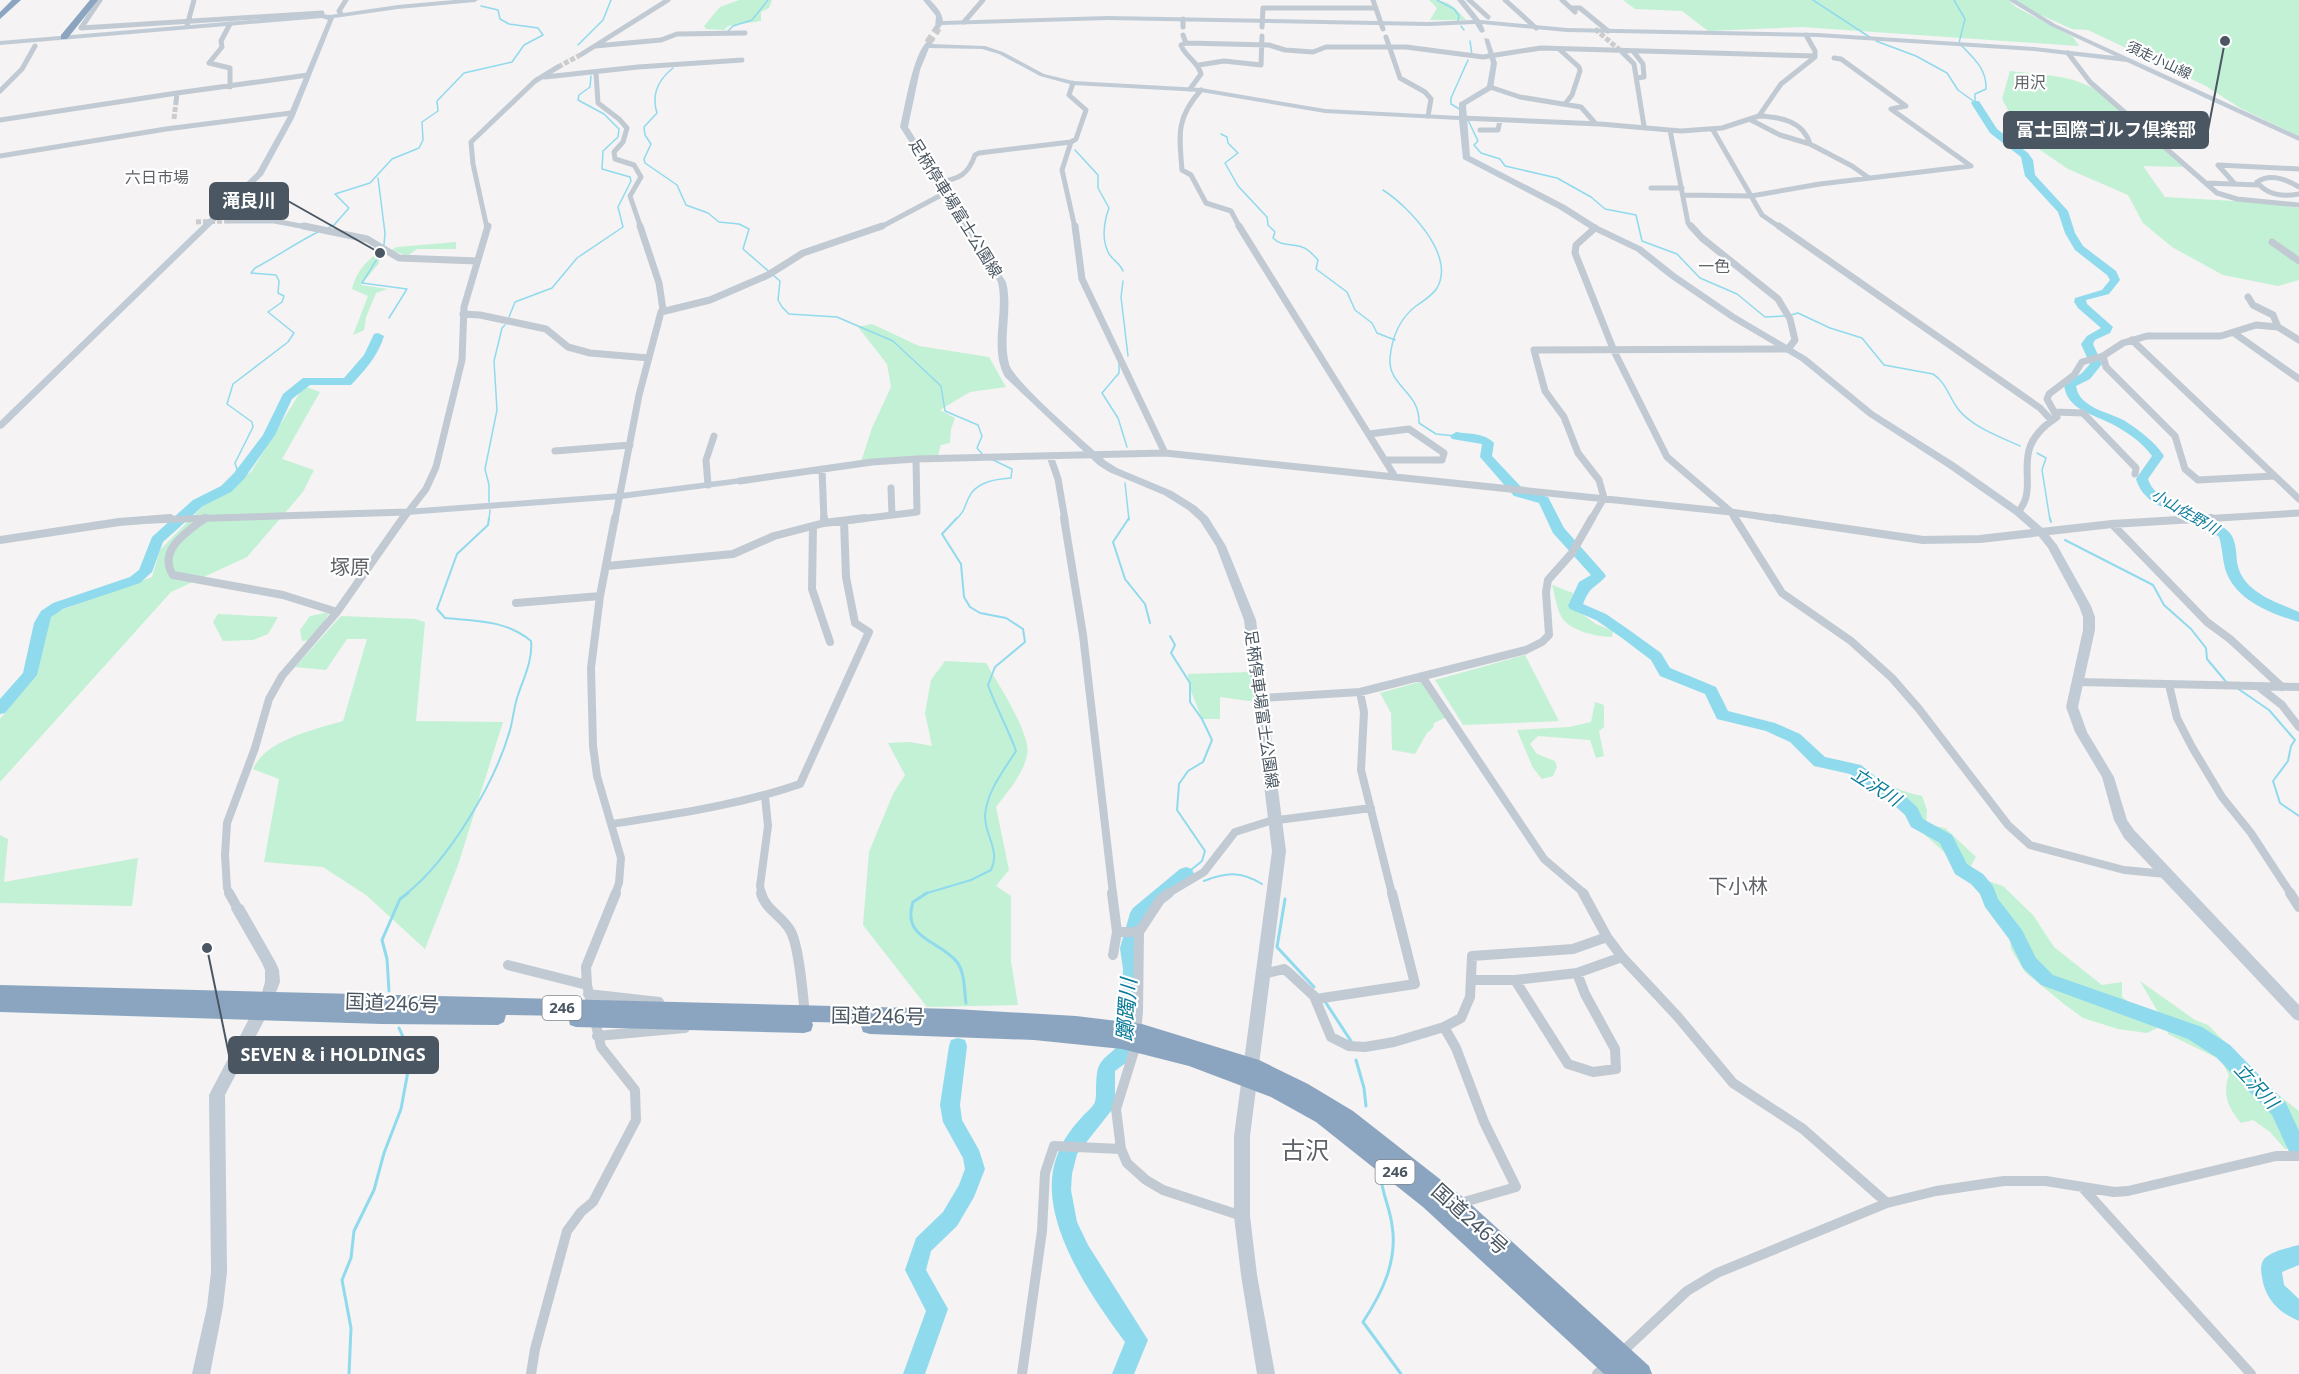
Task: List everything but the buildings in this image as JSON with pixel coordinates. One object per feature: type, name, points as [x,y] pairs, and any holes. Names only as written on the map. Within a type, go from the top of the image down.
[{"type":"highway","points":[[0,11],[12,0]]},
{"type":"highway","points":[[0,17],[18,0]]},
{"type":"highway","points":[[64,38],[64,32],[88,0]]},
{"type":"highway","points":[[64,38],[94,0]]},
{"type":"highway","name":"国道246号","points":[[0,993],[265,1004],[382,1016],[805,1015],[1029,1021],[1133,1037],[1251,1072],[1301,1090],[1346,1117],[1457,1205],[1612,1366]]},
{"type":"highway","name":"国道246号","points":[[0,1004],[265,1004]]},
{"type":"highway","name":"国道246号","points":[[706,1017],[1133,1037]]},
{"type":"highway","name":"国道246号","points":[[1251,1072],[1278,1091],[1323,1116],[1430,1200],[1612,1366],[1641,1374]]},
{"type":"street","points":[[0,426],[248,186],[269,160],[332,20],[326,15],[230,24],[81,28],[100,0]]},
{"type":"street","points":[[187,25],[194,0]]},
{"type":"street","points":[[341,14],[339,11],[346,0]]},
{"type":"street","points":[[0,43],[187,25],[341,14],[475,0]]},
{"type":"street","points":[[582,54],[668,0]]},
{"type":"street","points":[[926,0],[938,13],[939,26],[964,22],[1108,18],[1183,23],[1382,26],[1478,22],[1536,28],[1807,36],[2023,48],[2128,60]]},
{"type":"street","points":[[964,22],[983,0]]},
{"type":"street","points":[[1262,0],[1262,24]]},
{"type":"street","points":[[1302,0],[1311,8]]},
{"type":"street","points":[[1373,0],[1382,26]]},
{"type":"street","points":[[1460,0],[1478,22],[1482,31]]},
{"type":"street","points":[[1469,0],[1488,17]]},
{"type":"street","points":[[1505,0],[1536,28]]},
{"type":"street","points":[[1562,0],[1595,28]]},
{"type":"street","name":"須走小山線","points":[[2011,0],[2046,22],[2299,139]]},
{"type":"street","points":[[1263,8],[1376,8]]},
{"type":"street","points":[[1571,8],[1580,8],[1608,31]]},
{"type":"street","points":[[230,24],[221,41],[222,47],[209,63],[230,68],[230,87]]},
{"type":"street","points":[[595,46],[661,40],[677,34],[745,33]]},
{"type":"street","points":[[1183,35],[1185,43]]},
{"type":"street","points":[[1200,65],[1224,61],[1261,65],[1262,36]]},
{"type":"street","points":[[1807,36],[1815,55]]},
{"type":"street","points":[[1386,37],[1400,78],[1425,92],[1431,99],[1428,116]]},
{"type":"street","points":[[0,91],[22,69],[35,46],[57,42],[64,38]]},
{"type":"street","points":[[1486,39],[1494,63],[1490,87]]},
{"type":"street","points":[[1190,89],[1201,74],[1200,65],[1183,51],[1181,45],[1185,43],[1262,45],[1289,51],[1313,52],[1326,47],[1411,47],[1473,57],[1493,57],[1533,49],[1558,48],[1815,55]]},
{"type":"street","name":"足柄停車場富士公園線","points":[[1073,82],[1042,75],[992,49],[927,44],[916,70],[904,127],[1002,282],[1007,302],[1001,358],[1008,375],[1092,455],[1113,470],[1182,500],[1192,508],[1213,531],[1250,620],[1279,851],[1242,1136],[1242,1216],[1249,1275],[1266,1374]]},
{"type":"street","points":[[1558,48],[1579,66],[1581,71],[1572,95],[1565,104]]},
{"type":"street","points":[[1621,51],[1633,62],[1644,126]]},
{"type":"street","points":[[1633,51],[1643,64],[1644,76],[1637,78]]},
{"type":"street","points":[[2068,53],[2090,82],[2217,193],[2237,199],[2299,205]]},
{"type":"street","points":[[1760,116],[1780,84],[1815,55]]},
{"type":"street","points":[[1651,188],[1751,196],[1820,184],[1971,166],[1891,109],[1906,106],[1841,59],[1834,58]]},
{"type":"street","points":[[542,77],[638,67],[742,60]]},
{"type":"street","points":[[201,1374],[216,1307],[219,1272],[217,1095],[222,1079],[265,1004],[274,981],[272,969],[227,888],[225,855],[227,823],[255,748],[269,699],[282,676],[338,612],[407,512],[426,489],[436,467],[462,360],[463,314],[488,225],[469,146],[475,136],[542,77],[558,67]]},
{"type":"street","points":[[531,1374],[538,1338],[567,1231],[581,1212],[593,1202],[636,1120],[634,1090],[630,1080],[601,1047],[595,1032],[588,992],[586,967],[619,884],[621,858],[597,776],[593,746],[591,668],[600,596],[639,395],[663,310],[659,284],[630,196],[642,177],[634,165],[615,159],[614,152],[627,137],[628,130],[623,120],[598,104],[596,73]]},
{"type":"street","points":[[0,120],[308,75]]},
{"type":"street","points":[[939,182],[962,177],[968,173],[972,168],[975,155],[980,153],[1035,148],[1071,142],[1076,139],[1086,110],[1069,95],[1073,82],[1201,90],[1325,111],[1428,116],[1462,113],[1500,120],[1644,126],[1688,132],[1713,130],[1760,116],[1775,117],[1800,125],[1809,135],[1810,144]]},
{"type":"street","points":[[1596,124],[1581,107],[1520,97],[1490,87],[1466,100],[1462,113],[1466,157],[1562,207],[1595,228],[1639,249],[1705,298],[1755,331],[1788,349],[1871,414],[1951,465],[2018,512],[2041,532],[2053,548],[2089,617],[2089,630],[2072,707],[2078,726],[2108,777],[2121,820],[2129,834],[2299,1015]]},
{"type":"street","points":[[1201,90],[1185,106],[1180,120],[1182,170],[1191,175],[1206,203],[1231,211],[1235,216],[1240,230],[1394,475]]},
{"type":"street","points":[[176,102],[177,93]]},
{"type":"street","points":[[0,156],[173,128],[291,113]]},
{"type":"street","points":[[173,128],[174,119]]},
{"type":"street","points":[[1480,130],[1498,130],[1500,120]]},
{"type":"street","points":[[1751,120],[1780,135],[1810,144],[1852,166],[1869,178]]},
{"type":"street","points":[[1670,130],[1683,191],[1684,209],[1693,230],[1773,295],[1790,319],[1795,340],[1788,349]]},
{"type":"street","points":[[1713,130],[1762,215],[2040,408],[2052,421]]},
{"type":"street","points":[[1071,142],[1062,170],[1076,233],[1082,279],[1165,453]]},
{"type":"street","points":[[2235,184],[2218,165],[2299,169]]},
{"type":"street","points":[[2258,185],[2258,180],[2262,178],[2274,178],[2299,187]]},
{"type":"street","points":[[2206,183],[2258,185],[2280,195],[2299,194]]},
{"type":"street","points":[[663,310],[710,300],[772,273],[803,254],[873,231],[945,193]]},
{"type":"street","points":[[228,220],[274,221],[367,239],[399,258],[477,261]]},
{"type":"street","points":[[1595,228],[1576,245],[1575,253],[1614,351],[1667,457],[1731,512],[1782,593],[1851,641],[1885,671],[1919,709],[2008,825],[2030,844],[2124,870],[2167,874]]},
{"type":"street","points":[[2272,242],[2299,261]]},
{"type":"street","points":[[2248,297],[2253,304],[2273,315],[2278,327]]},
{"type":"street","points":[[463,314],[480,315],[546,329],[568,347],[590,353],[649,358]]},
{"type":"street","points":[[2018,512],[2025,504],[2026,471],[2036,432],[2057,417],[2047,399],[2048,394],[2053,387],[2076,373],[2082,362],[2101,357],[2123,343],[2147,336],[2222,336],[2256,325],[2278,327],[2299,340]]},
{"type":"street","points":[[2234,333],[2299,379]]},
{"type":"street","points":[[2132,340],[2299,499]]},
{"type":"street","points":[[1261,698],[1360,692],[1423,678],[1526,650],[1546,639],[1549,635],[1546,592],[1548,580],[1572,553],[1604,498],[1601,484],[1596,475],[1584,464],[1565,418],[1544,389],[1534,350],[1788,349]]},
{"type":"street","points":[[2101,357],[2106,367],[2175,436],[2185,469],[2198,480],[2274,476]]},
{"type":"street","points":[[2055,412],[2083,413],[2136,468],[2135,474]]},
{"type":"street","points":[[1369,434],[1409,429],[1444,453],[1442,460],[1386,460]]},
{"type":"street","points":[[708,485],[706,460],[714,436]]},
{"type":"street","points":[[555,451],[630,445]]},
{"type":"street","points":[[0,540],[119,522],[172,518],[407,512],[621,496],[916,459],[1165,453],[1529,489],[1731,512],[1923,540],[1980,539],[2112,524],[2299,513]]},
{"type":"street","points":[[1050,456],[1058,479],[1083,635],[1117,933],[1113,955]]},
{"type":"street","points":[[607,566],[733,554],[774,536],[824,523],[918,512],[916,459]]},
{"type":"street","points":[[822,469],[824,523]]},
{"type":"street","points":[[891,488],[892,515]]},
{"type":"street","points":[[206,518],[170,549],[167,558],[168,571],[173,575],[284,596],[338,612]]},
{"type":"street","points":[[612,824],[704,810],[765,796],[800,784],[869,632],[855,623],[846,577],[844,521]]},
{"type":"street","points":[[2112,524],[2206,622],[2291,687]]},
{"type":"street","points":[[813,526],[812,589],[830,642]]},
{"type":"street","points":[[516,603],[600,596]]},
{"type":"street","points":[[1423,678],[1544,859],[1586,895],[1607,938],[1733,1083],[1803,1129],[1887,1203]]},
{"type":"street","points":[[2079,682],[2291,687]]},
{"type":"street","points":[[2169,685],[2178,718],[2192,747],[2222,797],[2251,833],[2299,907]]},
{"type":"street","points":[[2258,687],[2282,705],[2299,728]]},
{"type":"street","points":[[1316,999],[1415,984],[1361,770],[1364,712],[1360,692]]},
{"type":"street","points":[[765,796],[768,826],[760,886],[763,900],[791,931],[800,972],[805,1015]]},
{"type":"street","points":[[1242,1216],[1163,1190],[1146,1180],[1127,1163],[1121,1149],[1116,1109],[1134,1051],[1138,1012],[1139,932],[1160,900],[1176,887],[1204,872],[1235,832],[1276,820],[1371,808]]},
{"type":"street","points":[[1117,933],[1139,932]]},
{"type":"street","points":[[1263,974],[1284,969],[1294,975],[1316,999],[1327,1032],[1340,1044],[1358,1048],[1412,1037],[1460,1021],[1467,1010],[1472,956],[1573,949],[1607,938]]},
{"type":"street","points":[[1471,980],[1515,980],[1577,973],[1622,957]]},
{"type":"street","points":[[507,965],[588,992],[676,1004],[706,1017]]},
{"type":"street","points":[[1515,980],[1568,1064],[1593,1072],[1616,1069],[1615,1049],[1585,994],[1577,973]]},
{"type":"street","points":[[595,1032],[685,1028],[706,1017]]},
{"type":"street","points":[[1444,1027],[1456,1048],[1484,1122],[1516,1187],[1457,1205]]},
{"type":"street","points":[[1022,1374],[1042,1231],[1045,1173],[1054,1146],[1121,1149]]},
{"type":"street","points":[[1612,1366],[1687,1291],[1718,1273],[1887,1203],[1936,1191],[2004,1181],[2046,1181],[2114,1192],[2128,1191],[2276,1156],[2299,1156]]},
{"type":"street","points":[[2082,1187],[2252,1374]]},
{"type":"green space","points":[[739,0],[772,0],[769,8],[761,12],[761,21],[728,26],[724,30],[706,29],[704,26],[720,7]]},
{"type":"green space","points":[[1429,0],[1442,1],[1450,5],[1466,20],[1430,20],[1437,8]]},
{"type":"green space","points":[[1623,0],[2008,0],[2016,7],[2073,37],[2079,46],[1802,27],[1708,31],[1682,11],[1635,9]]},
{"type":"green space","points":[[2015,0],[2299,0],[2299,136],[2240,108],[2206,86],[2088,30],[2072,29],[2021,6]]},
{"type":"green space","points":[[2010,71],[2065,78],[2083,83],[2130,114],[2184,167],[2143,166],[2165,197],[2268,203],[2299,208],[2299,280],[2278,286],[2223,275],[2172,247],[2143,223],[2128,195],[2068,169],[2024,139],[2002,99]]},
{"type":"green space","points":[[456,242],[456,249],[417,249],[407,256],[391,250],[397,247]]},
{"type":"green space","points":[[378,252],[379,263],[361,285],[388,289],[376,293],[366,317],[364,330],[353,335],[368,296],[352,289],[362,268]]},
{"type":"green space","points":[[872,324],[919,346],[989,357],[1006,387],[970,392],[940,410],[955,418],[950,443],[941,445],[938,455],[861,462],[872,428],[891,387],[887,364],[858,327]]},
{"type":"green space","points":[[304,386],[320,392],[282,459],[314,470],[303,492],[247,557],[171,592],[0,782],[0,719],[35,676],[51,614],[152,577],[160,550],[211,498],[251,472]]},
{"type":"green space","points":[[1552,585],[1573,593],[1572,607],[1596,624],[1613,631],[1612,637],[1590,634],[1569,625],[1557,607]]},
{"type":"green space","points":[[330,612],[312,640],[302,641],[300,630],[310,616]]},
{"type":"green space","points":[[218,614],[278,617],[268,634],[253,640],[223,641],[213,622]]},
{"type":"green space","points":[[341,616],[415,619],[425,622],[416,721],[503,722],[458,865],[425,949],[366,895],[323,867],[264,862],[279,779],[253,769],[268,750],[280,743],[306,732],[343,721],[367,639],[347,639],[326,670],[295,667]]},
{"type":"green space","points":[[1525,655],[1559,721],[1463,725],[1435,680]]},
{"type":"green space","points":[[945,661],[986,663],[1013,709],[1027,746],[1027,755],[1022,769],[996,807],[1009,870],[996,886],[1011,896],[1011,961],[1018,1005],[927,1007],[863,925],[869,852],[893,794],[905,775],[888,743],[910,742],[932,746],[925,713],[931,680]]},
{"type":"green space","points":[[1248,672],[1254,679],[1256,702],[1220,697],[1220,719],[1202,719],[1189,686],[1188,674]]},
{"type":"green space","points":[[1423,681],[1449,716],[1434,723],[1415,754],[1392,750],[1391,713],[1380,693]]},
{"type":"green space","points":[[1595,702],[1604,705],[1604,727],[1599,731],[1604,756],[1596,758],[1590,740],[1538,736],[1530,744],[1537,754],[1555,761],[1557,767],[1553,776],[1542,779],[1533,768],[1517,730],[1569,727],[1591,722]]},
{"type":"green space","points":[[1849,770],[1922,796],[1927,810],[1926,824],[1945,828],[1976,857],[1970,867],[1985,880],[2003,886],[2033,915],[2054,947],[2102,985],[2122,982],[2122,997],[2161,1026],[2147,1033],[2118,1029],[2083,1018],[2025,972],[2011,949],[2009,930],[1979,888],[1963,878],[1951,858],[1907,815]]},
{"type":"green space","points":[[0,835],[8,839],[4,882],[138,858],[132,906],[0,903]]},
{"type":"green space","points":[[2140,981],[2195,1020],[2208,1025],[2277,1094],[2299,1111],[2299,1147],[2285,1149],[2270,1132],[2253,1120],[2241,1123],[2233,1112],[2226,1095],[2229,1075],[2221,1060],[2168,1034],[2166,1026]]},
{"type":"waterway","points":[[578,45],[603,20],[611,0]]},
{"type":"waterway","points":[[728,31],[733,26],[752,20],[768,0]]},
{"type":"waterway","points":[[1437,0],[1454,9],[1459,16],[1458,21]]},
{"type":"waterway","points":[[1813,0],[1871,38]]},
{"type":"waterway","points":[[1954,0],[1965,19],[1959,43],[1978,63],[1986,82],[1986,89],[1975,94],[1975,101]]},
{"type":"waterway","points":[[479,1],[481,6]]},
{"type":"waterway","points":[[328,228],[334,225],[349,208],[335,194],[370,183],[392,159],[419,148],[423,140],[422,122],[438,111],[437,101],[464,73],[512,62],[524,45],[543,35],[538,28],[509,24],[500,19],[498,10],[481,6]]},
{"type":"waterway","points":[[1461,26],[1464,30]]},
{"type":"waterway","points":[[1470,41],[1472,55]]},
{"type":"waterway","points":[[1876,41],[1916,56],[1947,73],[1958,90],[1976,103]]},
{"type":"waterway","points":[[1461,110],[1451,104],[1451,98],[1468,60]]},
{"type":"waterway","points":[[673,68],[663,77],[657,88],[655,94],[657,113],[644,127],[645,135],[651,144],[644,159],[645,163],[677,185],[686,205],[708,213],[719,222],[739,224],[749,229],[743,249],[780,281],[778,300],[789,314],[837,317],[893,341],[941,386],[945,411],[978,425],[982,436],[977,448],[983,455]]},
{"type":"waterway","points":[[509,317],[515,302],[552,288],[577,258],[623,227],[618,207],[631,181],[630,177],[602,169],[603,151],[618,137],[619,129],[604,114],[578,100],[579,95],[590,87],[591,76]]},
{"type":"waterway","name":"小山佐野川","points":[[1976,103],[1994,131],[2025,155],[2030,167],[2030,176],[2063,211],[2070,233],[2079,248],[2112,273],[2115,280],[2106,292],[2081,298],[2082,306],[2107,327],[2106,331],[2091,338],[2087,344],[2096,364],[2086,376],[2070,385],[2071,393],[2088,409],[2113,419],[2150,446],[2158,456],[2142,479],[2149,494],[2164,504],[2202,519],[2225,535],[2233,572],[2247,592],[2263,602],[2299,617]]},
{"type":"waterway","points":[[1468,120],[1478,141],[1474,145],[1481,153],[1500,159],[1505,166],[1557,178],[1591,197],[1605,209],[1636,215],[1642,241],[1677,254],[1700,278],[1737,294],[1765,317],[1785,316]]},
{"type":"waterway","points":[[1221,134],[1227,137],[1228,143],[1238,153],[1225,163],[1238,186],[1267,217],[1268,225],[1275,232],[1273,238],[1280,243],[1298,246],[1309,251],[1318,260],[1316,269],[1347,292],[1355,310],[1372,323],[1377,333],[1394,340]]},
{"type":"waterway","points":[[1075,150],[1098,175],[1098,188],[1109,208],[1104,241],[1109,254],[1123,271]]},
{"type":"waterway","points":[[378,178],[385,233],[384,245]]},
{"type":"waterway","points":[[1383,190],[1416,219],[1435,247],[1440,261],[1441,275],[1437,288],[1410,311],[1397,329],[1394,340]]},
{"type":"waterway","points":[[239,476],[235,463],[253,427],[252,422],[227,404],[233,384],[288,342],[294,333],[268,312],[282,302],[284,296],[278,293],[279,281],[276,275],[251,273],[255,268],[320,231]]},
{"type":"waterway","points":[[382,251],[362,283],[407,289],[389,318]]},
{"type":"waterway","points":[[1123,281],[1121,297],[1128,356]]},
{"type":"waterway","points":[[1791,315],[1798,313],[1830,328],[1862,338],[1884,365],[1933,374],[1941,381],[1958,409],[1971,421],[2020,446]]},
{"type":"waterway","points":[[489,502],[489,485],[485,469],[497,410],[494,361],[502,328],[505,325]]},
{"type":"waterway","points":[[0,709],[30,675],[41,623],[46,614],[58,606],[135,580],[145,572],[157,540],[198,503],[226,489],[239,476],[269,435],[287,397],[307,381],[347,382],[366,361],[378,336]]},
{"type":"waterway","points":[[1394,340],[1390,358],[1391,368],[1394,376],[1415,403],[1419,423],[1436,434],[1456,436]]},
{"type":"waterway","points":[[1119,362],[1119,373],[1102,393],[1118,418],[1127,447]]},
{"type":"waterway","name":"立沢川","points":[[1456,436],[1482,439],[1488,443],[1486,457],[1519,493],[1526,497],[1543,500],[1558,530],[1599,576],[1584,585],[1575,606],[1601,617],[1627,635],[1656,657],[1665,672],[1711,691],[1722,715],[1770,727],[1795,738],[1820,762],[1855,769],[1875,785],[1889,791],[1911,811],[1917,823],[1946,839],[1961,869],[1977,879],[1987,891],[1991,902],[2016,935],[2029,963],[2047,980],[2195,1033],[2223,1051],[2279,1109],[2299,1152]]},
{"type":"waterway","points":[[2037,453],[2046,458],[2042,470],[2050,520]]},
{"type":"waterway","points":[[957,518],[962,513],[971,493],[980,485],[1011,478],[1012,469],[991,459]]},
{"type":"waterway","points":[[1125,483],[1129,518]]},
{"type":"waterway","points":[[489,520],[490,510]]},
{"type":"waterway","points":[[406,894],[454,841],[482,796],[503,751],[529,663],[531,641],[521,634],[501,625],[445,618],[437,609],[457,554],[488,525],[489,518]]},
{"type":"waterway","points":[[927,893],[971,880],[991,870],[994,863],[993,849],[985,822],[986,806],[997,781],[1016,751],[988,685],[995,667],[1025,642],[1023,629],[1006,618],[980,613],[970,607],[964,597],[961,564],[942,534],[957,518]]},
{"type":"waterway","points":[[1129,518],[1113,542],[1125,579],[1145,604],[1150,623]]},
{"type":"waterway","points":[[2050,518],[2051,522]]},
{"type":"waterway","points":[[2065,540],[2153,585],[2164,605],[2191,629],[2206,648],[2207,659],[2227,683]]},
{"type":"waterway","points":[[1170,636],[1175,645],[1171,653],[1190,683],[1190,702],[1202,719],[1212,740],[1203,762],[1188,771],[1179,784],[1177,810],[1205,851],[1202,861],[1186,874]]},
{"type":"waterway","points":[[2237,688],[2269,710],[2295,740],[2291,746],[2288,761],[2273,781],[2280,803],[2299,816]]},
{"type":"waterway","name":"躑躅川","points":[[1123,1374],[1137,1340],[1107,1297],[1073,1237],[1063,1206],[1062,1174],[1073,1142],[1105,1106],[1106,1067],[1124,1053],[1131,1008],[1132,969],[1129,948],[1139,913],[1186,874]]},
{"type":"waterway","points":[[1204,881],[1233,874],[1262,884]]},
{"type":"waterway","points":[[389,991],[387,959],[382,940],[400,899],[408,893]]},
{"type":"waterway","points":[[927,893],[913,902],[911,914],[913,924],[917,932],[950,955],[960,966],[966,1003]]},
{"type":"waterway","points":[[1285,899],[1277,947],[1314,987]]},
{"type":"waterway","points":[[1326,1003],[1351,1041]]},
{"type":"waterway","points":[[349,1374],[351,1328],[342,1280],[351,1258],[354,1231],[374,1190],[384,1153],[401,1109],[411,1055],[399,1028]]},
{"type":"waterway","points":[[914,1374],[937,1309],[915,1270],[923,1245],[950,1219],[967,1190],[975,1169],[972,1156],[953,1122],[950,1105],[958,1046]]},
{"type":"waterway","points":[[1356,1060],[1364,1088],[1366,1106]]},
{"type":"waterway","points":[[1381,1179],[1390,1213],[1393,1251],[1382,1288],[1363,1322],[1401,1374]]},
{"type":"waterway","name":"立沢川","points":[[2299,1255],[2280,1261],[2271,1267],[2274,1290],[2299,1311]]},
{"type":"tunnel","points":[[928,43],[938,28]]},
{"type":"tunnel","points":[[1595,29],[1621,51]]},
{"type":"tunnel","points":[[558,67],[582,54]]},
{"type":"tunnel","points":[[174,119],[176,102]]},
{"type":"tunnel","points":[[196,222],[228,221]]},
{"type":"place","name":"富士国際ゴルフ倶楽部","points":[[2225,41]]},
{"type":"place","name":"滝良川","points":[[380,253]]},
{"type":"place","name":"SEVEN & i HOLDINGS","points":[[207,948]]},
{"type":"district","name":"用沢","points":[[2030,82]]},
{"type":"district","name":"六日市場","points":[[157,177]]},
{"type":"district","name":"一色","points":[[1714,266]]},
{"type":"district","name":"塚原","points":[[350,567]]},
{"type":"district","name":"下小林","points":[[1738,886]]},
{"type":"district","name":"古沢","points":[[1305,1151]]}]
